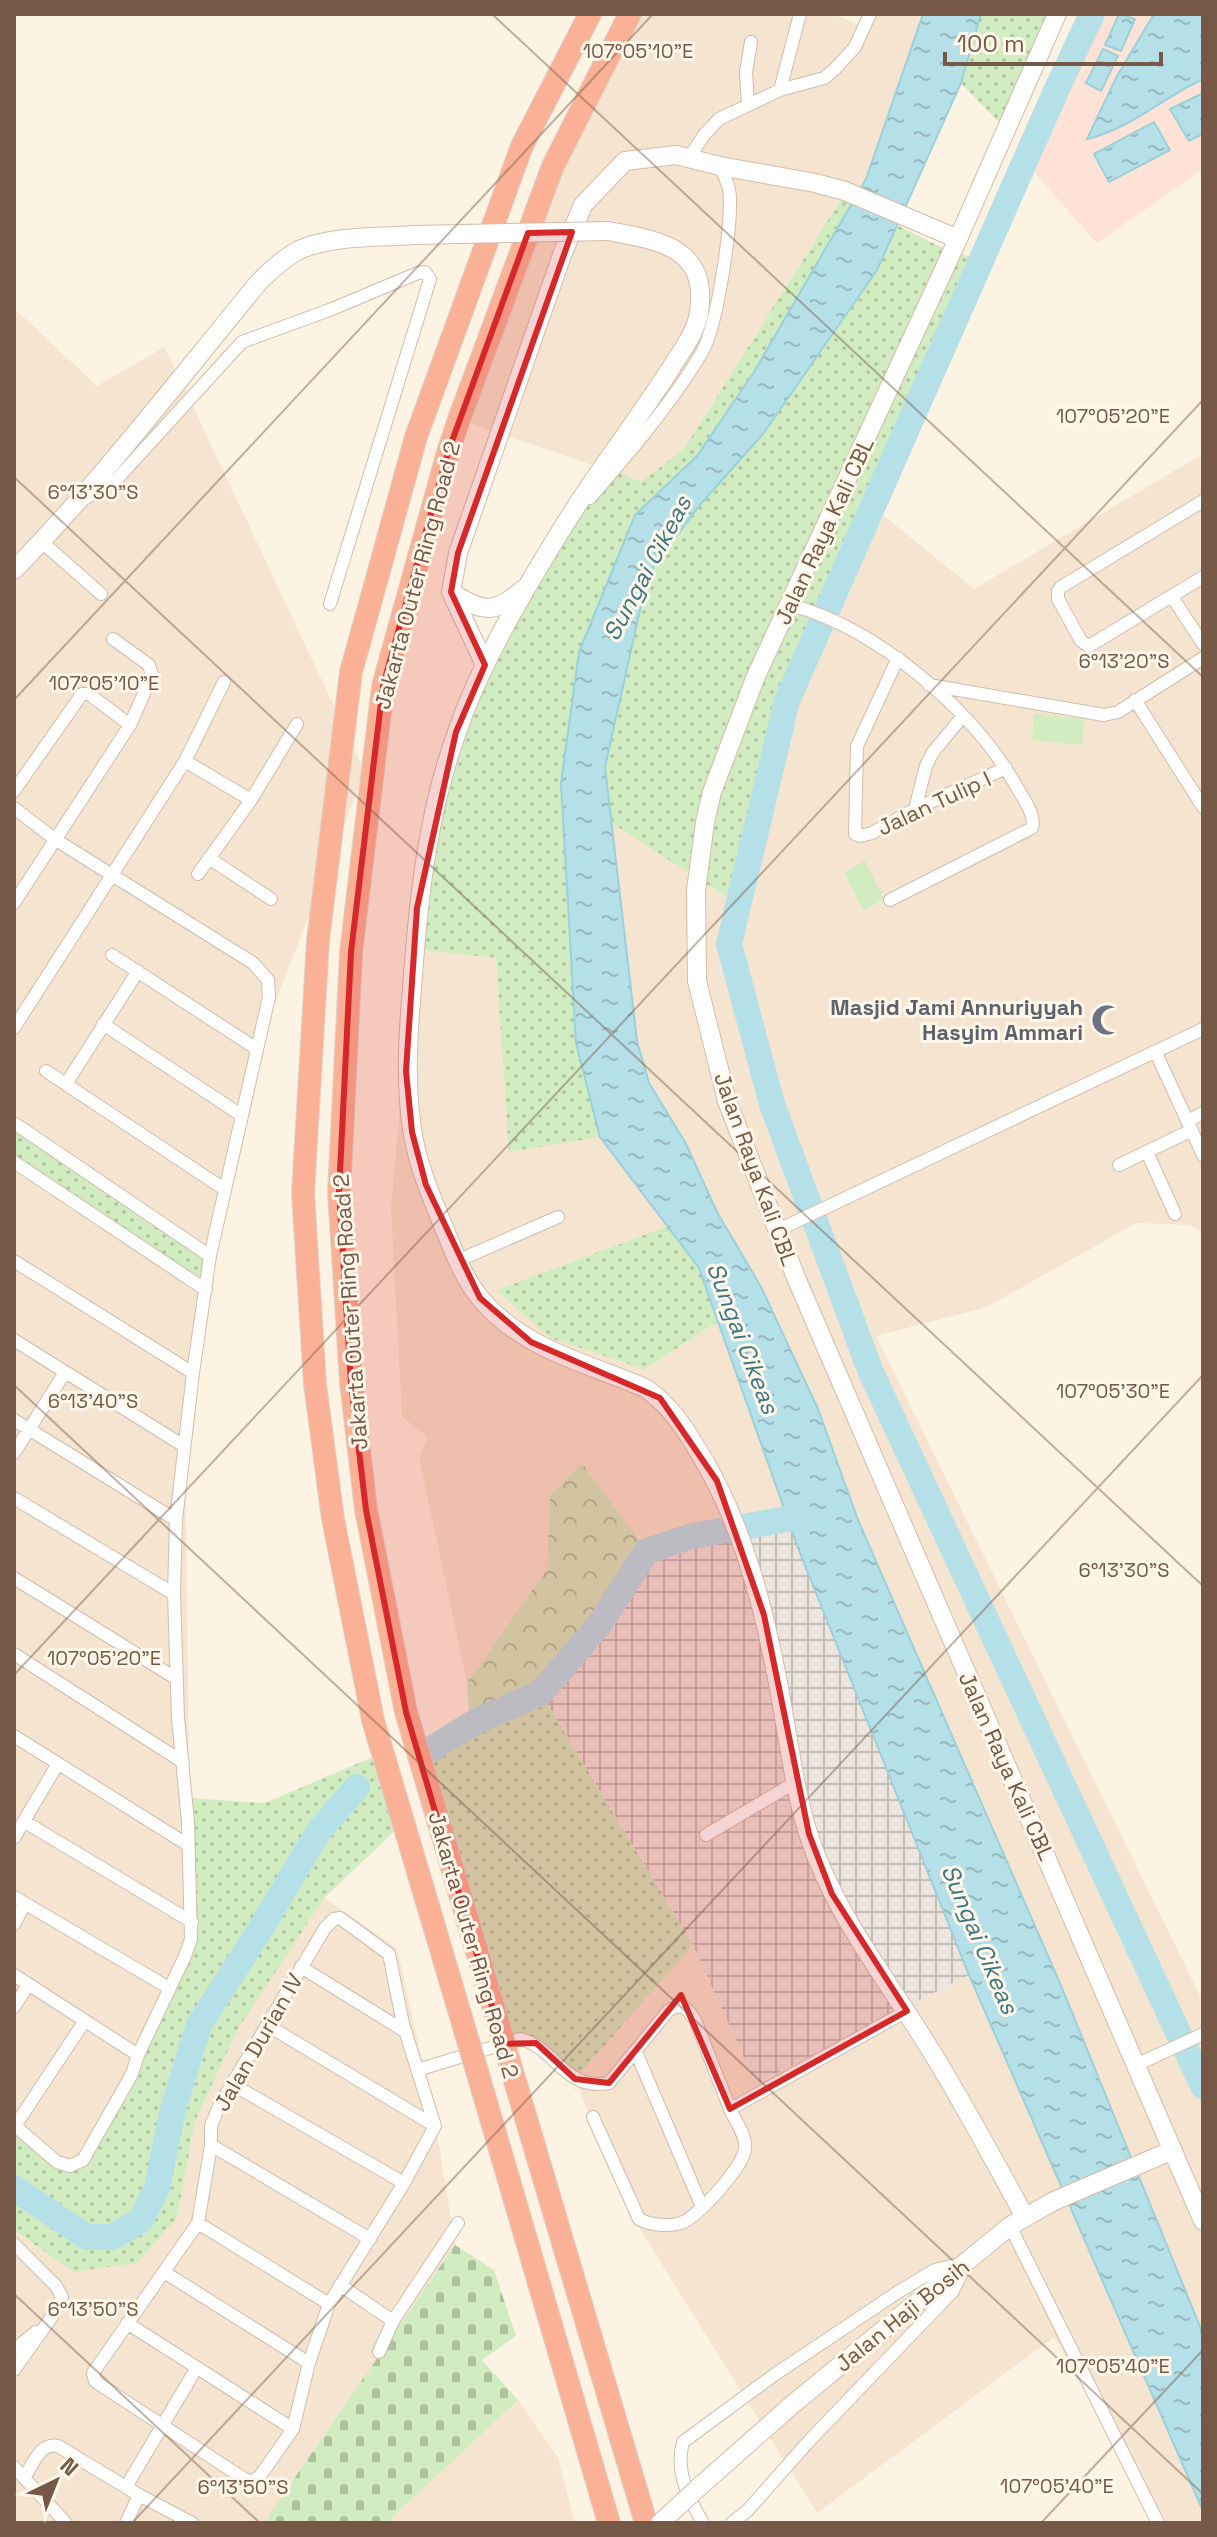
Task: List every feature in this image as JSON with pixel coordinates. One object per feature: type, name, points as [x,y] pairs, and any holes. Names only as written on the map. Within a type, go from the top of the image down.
[{"type":"highway","name":"Jakarta Outer Ring Road 2","points":[[590,14],[522,146],[426,408],[351,672],[318,941],[303,1193],[316,1396],[333,1519],[373,1720],[609,2523]]},
{"type":"highway","name":"Jakarta Outer Ring Road 2","points":[[630,14],[553,166],[480,364],[448,452],[383,686],[351,952],[339,1192],[351,1383],[366,1510],[406,1712],[646,2523]]},
{"type":"street","points":[[780,90],[800,14]]},
{"type":"street","points":[[689,158],[710,126],[780,90],[824,78],[855,47],[870,14]]},
{"type":"street","name":"Jalan Raya Kali CBL","points":[[1057,14],[958,239],[756,676],[712,792],[705,822],[695,917],[697,981],[717,1063],[739,1134],[778,1230],[1203,2221]]},
{"type":"street","points":[[748,104],[746,72],[751,42]]},
{"type":"street","points":[[485,665],[451,592],[458,553],[562,255],[583,205],[625,161],[676,155],[815,183],[850,194],[958,239]]},
{"type":"street","points":[[556,537],[636,446],[704,350],[714,312],[729,213],[729,189],[720,166]]},
{"type":"street","points":[[14,570],[42,542],[259,282],[298,251],[320,242],[413,235],[608,231],[662,241],[682,254],[694,270],[699,288],[699,312],[692,334],[556,537],[485,665],[456,732],[424,864],[417,908],[406,1071],[418,1161],[457,1261],[480,1298],[531,1342],[645,1388],[660,1398],[683,1425],[717,1481],[750,1564],[777,1675],[796,1782],[809,1834],[832,1894],[907,2011],[1018,2221],[1158,2523]]},
{"type":"street","points":[[70,508],[117,479],[242,342],[425,272],[430,279],[330,604]]},
{"type":"street","points":[[1203,501],[1071,580],[1058,591],[1059,605],[1081,641],[1089,646],[1203,577]]},
{"type":"street","points":[[42,542],[101,594]]},
{"type":"street","points":[[451,592],[472,606],[493,609],[507,603],[528,585]]},
{"type":"street","points":[[1172,597],[1203,644]]},
{"type":"street","points":[[791,605],[814,611],[845,627],[898,658],[929,685],[963,716],[1006,768],[1034,818],[1032,828],[890,900]]},
{"type":"street","points":[[15,900],[130,725],[153,672],[149,665],[113,639]]},
{"type":"street","name":"Jalan Tulip I","points":[[898,658],[857,746],[855,834],[872,833],[915,809],[1006,768]]},
{"type":"street","points":[[929,685],[1104,715],[1118,712],[1203,658]]},
{"type":"street","points":[[14,1028],[185,761],[224,682]]},
{"type":"street","points":[[14,791],[19,771],[82,694],[89,694],[130,725]]},
{"type":"street","points":[[1135,700],[1203,807]]},
{"type":"street","points":[[915,809],[926,766],[933,752],[963,716]]},
{"type":"street","points":[[198,874],[251,800],[297,724]]},
{"type":"street","points":[[185,761],[251,800]]},
{"type":"street","points":[[14,808],[56,840],[253,963],[268,980],[265,1021],[210,1256],[176,1520],[174,1594],[192,1922],[189,1948],[109,2117],[83,2160],[76,2165],[64,2165],[14,2126],[84,2022]]},
{"type":"street","points":[[209,858],[271,899]]},
{"type":"street","points":[[112,955],[257,1049]]},
{"type":"street","points":[[66,1084],[138,971]]},
{"type":"street","points":[[103,1024],[241,1115]]},
{"type":"street","points":[[778,1230],[1203,1029]]},
{"type":"street","points":[[1156,1053],[1203,1155]]},
{"type":"street","points":[[46,1071],[224,1189]]},
{"type":"street","points":[[1119,1165],[1147,1152],[1190,1125],[1203,1113]]},
{"type":"street","points":[[14,1123],[210,1256]]},
{"type":"street","points":[[1147,1152],[1175,1214]]},
{"type":"street","points":[[14,1162],[206,1290]]},
{"type":"street","points":[[457,1261],[558,1217]]},
{"type":"street","points":[[14,1261],[193,1373]]},
{"type":"street","points":[[14,1340],[184,1446]]},
{"type":"street","points":[[14,1453],[64,1374]]},
{"type":"street","points":[[14,1420],[176,1520]]},
{"type":"street","points":[[14,1498],[174,1594]]},
{"type":"street","points":[[14,1578],[177,1679]]},
{"type":"street","points":[[14,1654],[183,1762]]},
{"type":"street","points":[[14,1736],[188,1845]]},
{"type":"street","points":[[14,1838],[57,1765]]},
{"type":"street","points":[[706,1835],[796,1782]]},
{"type":"street","points":[[25,1822],[192,1922]]},
{"type":"street","points":[[14,1924],[19,1900],[169,1988]]},
{"type":"street","name":"Jalan Durian IV","points":[[163,2425],[99,2384],[93,2373],[198,2223],[211,2145],[211,2126],[230,2083],[325,1928],[334,1919],[340,1918],[389,1954],[406,2032],[435,2126]]},
{"type":"street","points":[[301,1967],[406,2032]]},
{"type":"street","points":[[14,1975],[138,2055]]},
{"type":"street","points":[[14,2007],[28,1985]]},
{"type":"street","points":[[417,2070],[520,2039],[536,2043],[554,2063],[575,2079],[595,2085],[609,2083],[668,2011],[674,2006],[686,2007],[695,2020],[745,2142],[743,2158],[702,2207],[680,2223],[648,2224],[639,2219],[593,2117]]},
{"type":"street","points":[[730,2109],[907,2011]]},
{"type":"street","points":[[163,2425],[246,2480],[253,2481],[260,2476],[293,2429],[309,2363],[329,2304],[404,2183],[435,2126],[267,2025]]},
{"type":"street","points":[[1136,2065],[1200,2035]]},
{"type":"street","points":[[636,2052],[702,2207]]},
{"type":"street","points":[[230,2083],[404,2183]]},
{"type":"street","points":[[211,2145],[370,2239]]},
{"type":"street","name":"Jalan Haji Bosih","points":[[660,2523],[793,2404],[1018,2221],[1054,2201],[1173,2150]]},
{"type":"street","points":[[198,2223],[329,2304]]},
{"type":"street","points":[[379,2352],[393,2321],[458,2223]]},
{"type":"street","points":[[14,2370],[61,2303],[61,2293],[17,2253]]},
{"type":"street","points":[[703,2523],[681,2475],[679,2458],[683,2442],[774,2375],[898,2292],[935,2270],[967,2263]]},
{"type":"street","points":[[732,2523],[748,2510],[809,2441],[953,2291],[967,2263]]},
{"type":"street","points":[[164,2272],[309,2363]]},
{"type":"street","points":[[340,2285],[393,2321]]},
{"type":"street","points":[[14,2350],[51,2318]]},
{"type":"street","points":[[127,2323],[293,2429]]},
{"type":"street","points":[[126,2487],[196,2369]]},
{"type":"street","points":[[24,2478],[44,2447],[52,2444],[192,2523]]},
{"type":"street","points":[[14,2467],[66,2523]]},
{"type":"street","points":[[126,2523],[139,2495]]},
{"type":"highlighted area","points":[[572,232],[458,553],[451,592],[485,665],[456,732],[417,908],[406,1071],[412,1132],[426,1185],[480,1298],[531,1342],[660,1398],[717,1481],[764,1615],[809,1834],[832,1894],[907,2011],[730,2109],[681,1995],[609,2083],[575,2079],[536,2043],[503,2044],[406,1712],[366,1510],[351,1383],[339,1192],[351,952],[383,686],[448,452],[528,233]]},
{"type":"shaded area","points":[[630,14],[834,14],[864,27],[870,14],[923,14],[866,179],[852,203],[842,198],[684,449],[641,482],[459,419],[515,268]]},
{"type":"shaded area","points":[[1092,14],[1203,14],[1203,169],[1097,243],[1025,162]]},
{"type":"shaded area","points":[[14,308],[97,386],[165,347],[365,772],[257,1049],[224,1189],[185,1435],[191,1939],[98,2134],[70,2167],[14,2125]]},
{"type":"shaded area","points":[[1203,454],[1203,1233],[1189,1225],[1136,1223],[987,1307],[876,1336],[1203,2002],[1203,2334],[1062,1988],[858,1520],[818,1409],[761,1287],[717,1212],[685,1142],[649,1083],[637,1041],[610,822],[733,901],[755,786],[797,676],[873,507],[974,589]]},
{"type":"shaded area","points":[[414,949],[496,958],[509,1151],[600,1137],[668,1226],[498,1290],[645,1369],[719,1321],[788,1519],[696,1535],[647,1551],[582,1464],[550,1495],[547,1569],[467,1683],[419,1457],[428,1437],[402,1417],[391,1209]]},
{"type":"shaded area","points":[[788,1519],[969,1975],[756,2084],[693,1945],[541,1693],[599,1625],[647,1551],[696,1535]]},
{"type":"shaded area","points":[[324,1898],[397,1948],[434,2114],[455,2245],[267,2518],[271,2523],[14,2523],[14,2230],[74,2272],[177,2218],[195,2121],[239,2027]]},
{"type":"shaded area","points":[[693,1945],[756,2084],[969,1975],[1203,2510],[1203,2523],[1161,2523],[1054,2337],[817,2513],[630,2213],[575,2079]]},
{"type":"shaded area","points":[[518,2400],[558,2458],[575,2523],[386,2523]]},
{"type":"green space","points":[[981,14],[1059,14],[1006,130],[961,83]]},
{"type":"green space","points":[[842,198],[852,203],[754,372],[697,456],[635,515],[579,652],[561,783],[576,1043],[600,1137],[509,1152],[496,958],[414,949],[451,752],[556,537],[615,470],[641,482],[684,449]]},
{"type":"green space","points":[[897,225],[941,247],[983,261],[797,676],[755,786],[733,901],[610,822],[605,766],[648,574]]},
{"type":"green space","points":[[1034,714],[1084,719],[1082,745],[1032,740]]},
{"type":"green space","points":[[865,861],[884,899],[863,910],[844,872]]},
{"type":"green space","points":[[14,1123],[210,1256],[206,1290],[14,1162]]},
{"type":"green space","points":[[668,1226],[699,1268],[719,1321],[645,1369],[550,1338],[497,1290]]},
{"type":"green space","points":[[582,1463],[647,1551],[599,1625],[541,1693],[470,1725],[467,1683],[547,1569],[550,1495]]},
{"type":"green space","points":[[541,1693],[693,1945],[575,2079],[536,2043],[503,2042],[420,1756],[470,1725]]},
{"type":"green space","points":[[382,1753],[402,1824],[324,1898],[239,2027],[195,2121],[177,2218],[137,2263],[74,2272],[14,2230],[14,2125],[57,2162],[83,2160],[185,1956],[189,1798],[265,1803]]},
{"type":"green space","points":[[455,2245],[494,2270],[516,2336],[482,2360],[518,2400],[386,2523],[271,2523],[267,2518]]},
{"type":"water","name":"Sungai Cikeas","points":[[923,14],[981,14],[961,83],[877,270],[763,434],[699,506],[648,574],[605,767],[637,1041],[649,1083],[685,1142],[717,1212],[761,1287],[818,1409],[858,1520],[1062,1988],[1203,2334],[1203,2511],[969,1975],[798,1548],[699,1268],[600,1137],[576,1043],[561,783],[579,652],[635,515],[697,456],[754,372],[866,179]]},
{"type":"water","points":[[1119,14],[1135,19],[1121,51],[1105,45]]},
{"type":"water","points":[[1154,14],[1203,14],[1203,79],[1118,128],[1087,139],[1117,76]]},
{"type":"water","points":[[1103,49],[1118,56],[1101,91],[1086,83]]},
{"type":"water","points":[[1203,93],[1203,134],[1189,141],[1170,109]]},
{"type":"water","points":[[1154,122],[1170,150],[1109,182],[1094,154]]},
{"type":"waterway","points":[[1092,14],[787,701],[729,944],[772,1104],[870,1370],[1203,2086]]},
{"type":"waterway","points":[[420,1756],[475,1722],[541,1693],[599,1625],[647,1551],[692,1536],[798,1517]]},
{"type":"waterway","points":[[14,2188],[87,2237],[112,2237],[141,2220],[157,2188],[173,2109],[199,2025],[319,1831],[357,1787]]},
{"type":"place","name":"Masjid Jami Annuriyyah Hasyim Ammari","points":[[1107,1020]]}]
